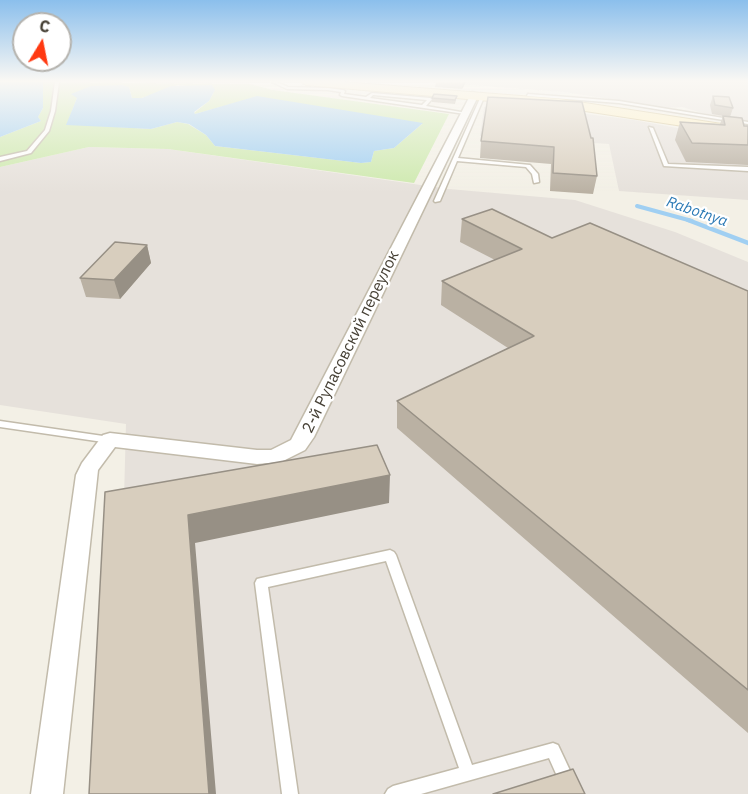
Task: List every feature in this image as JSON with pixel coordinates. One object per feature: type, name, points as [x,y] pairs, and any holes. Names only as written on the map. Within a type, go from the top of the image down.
[{"type":"main road","points":[[671,119],[748,134]]},
{"type":"main road","points":[[710,119],[748,125]]},
{"type":"street","name":"2-й Рупасовский переулок","points":[[110,440],[257,457],[273,457],[298,445],[462,119]]},
{"type":"street","points":[[47,794],[86,475],[110,440]]},
{"type":"lane","points":[[0,159],[29,152],[47,130],[50,119]]},
{"type":"lane","points":[[438,201],[470,119]]},
{"type":"lane","points":[[651,128],[666,165],[748,170]]},
{"type":"lane","points":[[454,159],[528,166],[535,174],[536,182]]},
{"type":"lane","points":[[0,424],[110,440]]},
{"type":"lane","points":[[290,794],[261,584],[390,555],[468,773]]},
{"type":"lane","points":[[393,794],[553,750],[573,794]]},
{"type":"shaded area","points":[[482,119],[627,119],[748,141],[748,200],[619,191],[609,144],[480,136]]},
{"type":"shaded area","points":[[89,147],[168,149],[449,189],[575,200],[675,232],[748,262],[748,794],[116,794],[126,424],[0,405],[0,167]]},
{"type":"green space","points":[[40,119],[69,119],[67,124],[151,129],[177,122],[188,124],[206,135],[215,146],[361,163],[371,162],[374,151],[394,148],[422,124],[392,119],[446,119],[414,183],[168,149],[89,147],[0,167],[0,137],[41,121]]},
{"type":"water","points":[[0,119],[40,119],[41,121],[0,137]]},
{"type":"water","points":[[68,119],[399,119],[423,123],[394,148],[374,151],[371,162],[361,163],[215,146],[206,135],[189,124],[177,122],[151,129],[66,125]]},
{"type":"building","points":[[484,119],[586,119],[591,138],[593,138],[597,176],[553,173],[554,147],[481,141]]},
{"type":"building","points":[[724,119],[742,119],[744,126],[748,126],[748,145],[692,143],[680,122],[725,125]]},
{"type":"building","points":[[492,209],[552,238],[590,223],[748,291],[748,690],[397,401],[534,336],[442,281],[522,249],[462,219]]},
{"type":"building","points":[[115,242],[147,245],[114,280],[80,278]]},
{"type":"building","points":[[377,445],[390,475],[188,515],[209,794],[89,794],[105,492]]},
{"type":"building","points":[[573,769],[585,794],[493,794]]},
{"type":"waterway","name":"Rabotnya","points":[[637,206],[692,221]]},
{"type":"waterway","name":"Rabotnya","points":[[688,220],[748,243]]}]
